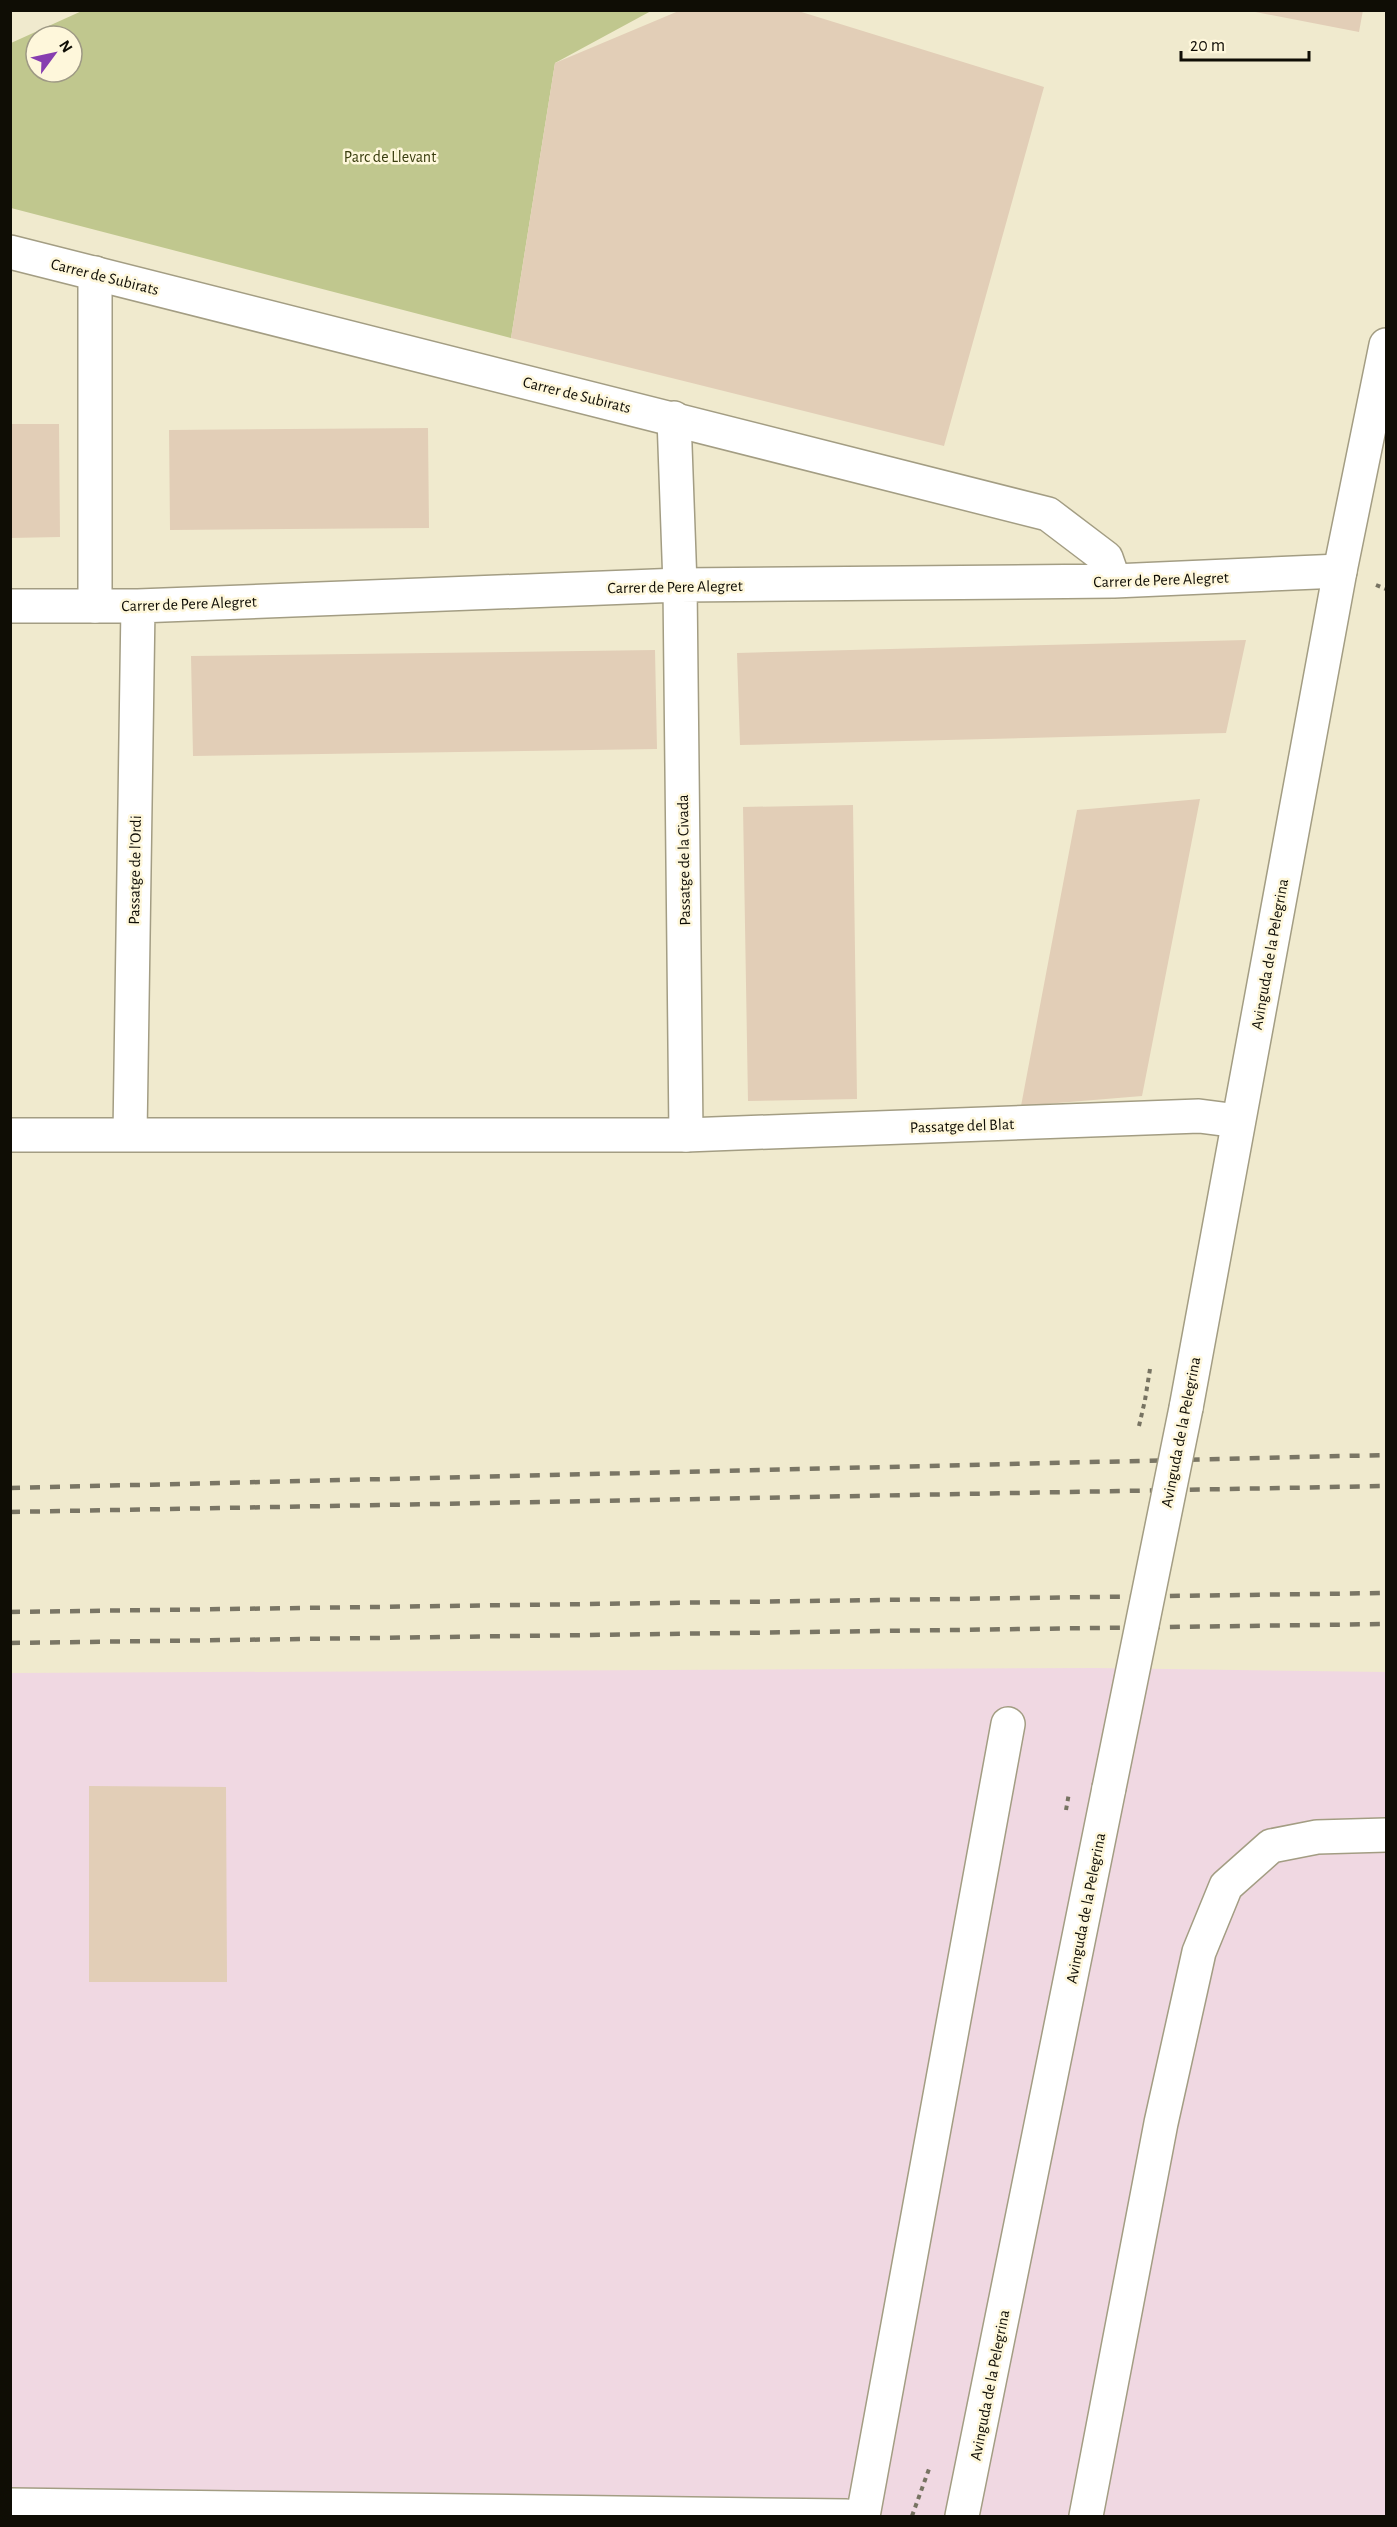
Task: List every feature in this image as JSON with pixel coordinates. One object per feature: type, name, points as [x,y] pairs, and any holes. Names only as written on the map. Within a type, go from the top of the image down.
[{"type":"street","name":"Carrer de Subirats","points":[[10,252],[1048,514],[1106,558],[1114,581]]},
{"type":"street","points":[[95,273],[95,606]]},
{"type":"street","name":"Avinguda de la Pelegrina","points":[[962,2517],[1186,1408],[1340,571],[1386,345]]},
{"type":"street","name":"Passatge de la Civada","points":[[674,418],[680,585],[686,1135]]},
{"type":"street","name":"Carrer de Pere Alegret","points":[[10,606],[138,606],[680,585],[1114,581],[1340,571]]},
{"type":"street","name":"Passatge de l'Ordi","points":[[130,1135],[138,606]]},
{"type":"street","name":"Passatge del Blat","points":[[10,1135],[686,1135],[1199,1116],[1238,1121]]},
{"type":"street","points":[[862,2517],[1008,1724]]},
{"type":"street","points":[[1086,2517],[1161,2123],[1196,1964],[1226,1886],[1271,1846],[1317,1837],[1386,1835]]},
{"type":"street","points":[[10,2505],[846,2517]]},
{"type":"shaded area","points":[[1095,1668],[1386,1672],[1386,2516],[11,2516],[10,1673]]},
{"type":"green space","name":"Parc de Llevant","points":[[84,10],[651,10],[555,63],[511,338],[11,208],[11,43],[24,37],[24,84],[84,84],[84,24],[53,24]]},
{"type":"building","points":[[681,10],[795,10],[1044,87],[944,446],[511,338],[555,63]]},
{"type":"building","points":[[1245,10],[1363,10],[1359,32]]},
{"type":"building","points":[[10,424],[59,424],[60,537],[10,538]]},
{"type":"building","points":[[428,428],[429,528],[170,530],[169,430]]},
{"type":"building","points":[[1246,640],[1226,733],[740,745],[737,653]]},
{"type":"building","points":[[655,650],[657,749],[193,756],[191,656]]},
{"type":"building","points":[[1200,799],[1142,1096],[1021,1106],[1077,810]]},
{"type":"building","points":[[853,805],[857,1099],[748,1101],[743,807]]},
{"type":"building","points":[[89,1786],[226,1787],[227,1982],[89,1982]]},
{"type":"railway","points":[[10,1488],[1386,1455]]},
{"type":"railway","points":[[10,1512],[1386,1486]]},
{"type":"railway","points":[[10,1612],[1386,1593]]},
{"type":"railway","points":[[10,1643],[1386,1624]]}]
